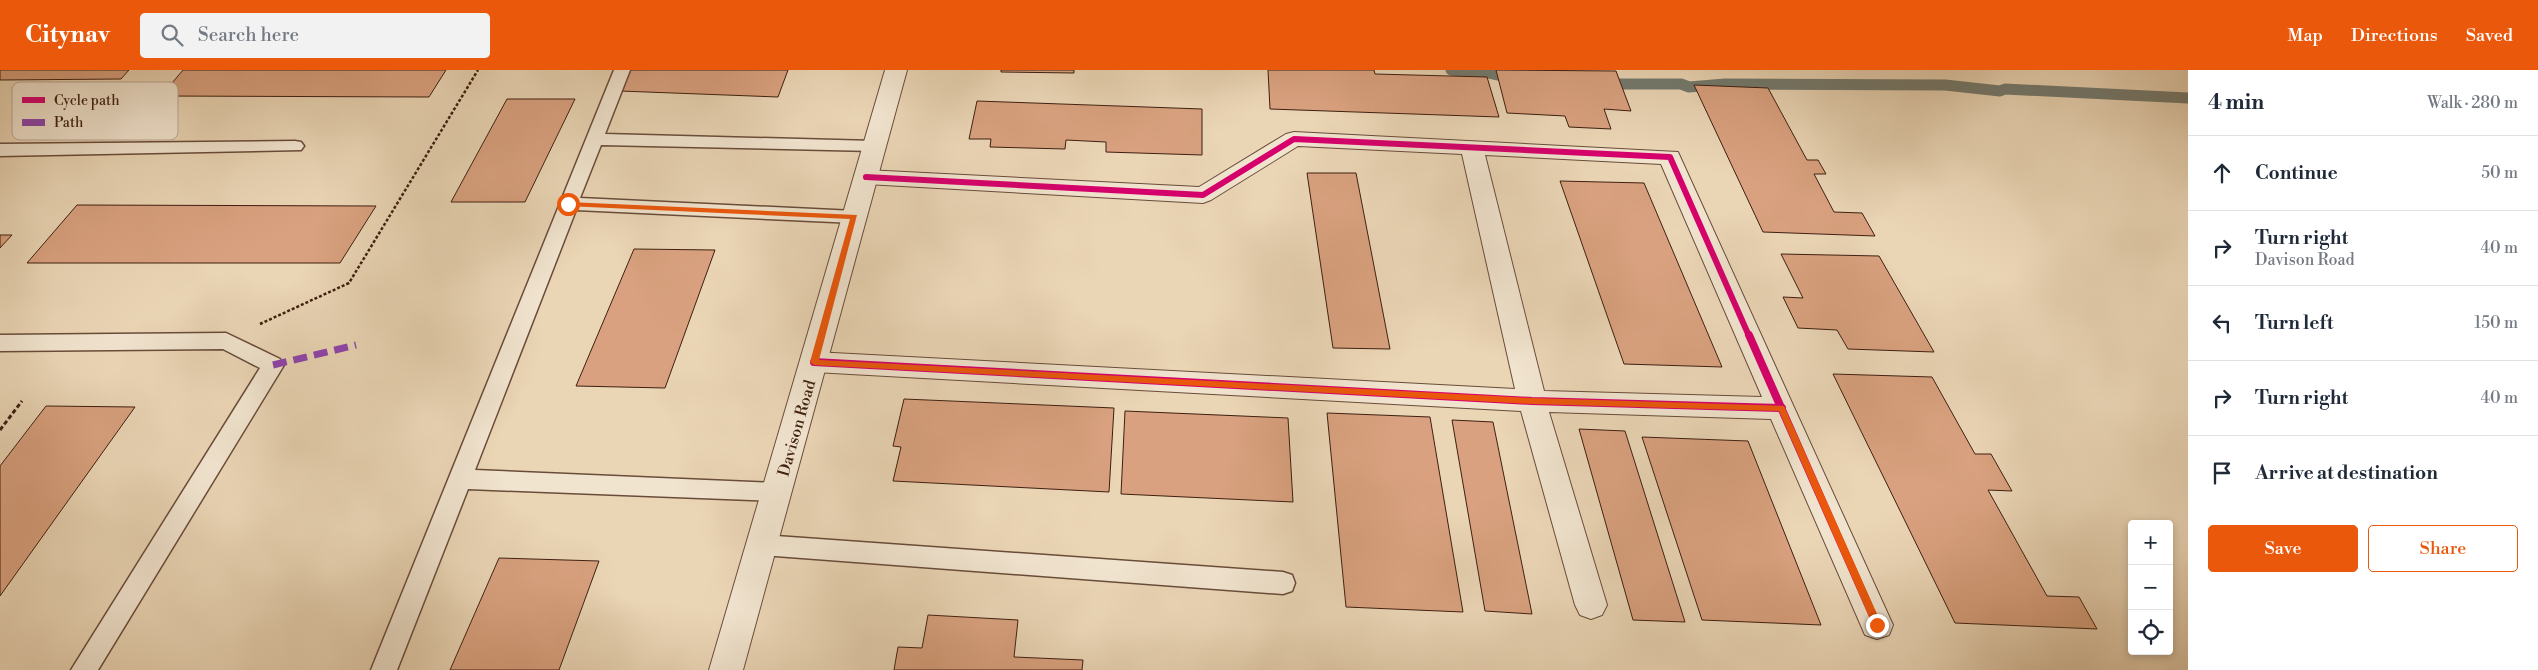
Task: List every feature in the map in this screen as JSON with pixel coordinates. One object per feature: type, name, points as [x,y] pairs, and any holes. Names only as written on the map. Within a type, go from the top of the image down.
[{"type":"street","name":"Davison Road","points":[[726,670],[778,492],[896,70]]},
{"type":"street","points":[[866,178],[1203,195],[1294,139],[1670,157],[1877,625]]},
{"type":"street","points":[[1472,147],[1532,401],[1591,605]]},
{"type":"street","points":[[814,362],[1532,401],[1782,408]]},
{"type":"lane","points":[[384,670],[622,70]]},
{"type":"lane","points":[[594,139],[874,146]]},
{"type":"lane","points":[[0,150],[295,146]]},
{"type":"lane","points":[[568,204],[854,217]]},
{"type":"lane","points":[[0,342],[226,341],[273,366],[84,670]]},
{"type":"lane","points":[[460,479],[778,492]]},
{"type":"lane","points":[[762,544],[1283,582]]},
{"type":"path","points":[[255,326],[349,283],[478,70]]},
{"type":"path","points":[[0,430],[22,401]]},
{"type":"building","points":[[0,70],[129,70],[121,79],[0,80]]},
{"type":"building","points":[[183,70],[446,70],[429,97],[178,96],[178,82],[173,82]]},
{"type":"building","points":[[631,70],[788,70],[778,97],[620,91]]},
{"type":"building","points":[[1001,70],[1074,70],[1074,73],[1001,72]]},
{"type":"building","points":[[1268,70],[1374,70],[1375,74],[1487,77],[1499,117],[1270,109]]},
{"type":"building","points":[[1496,70],[1616,71],[1631,111],[1604,109],[1611,129],[1569,127],[1565,116],[1507,113]]},
{"type":"building","points":[[1694,85],[1768,88],[1807,160],[1818,160],[1826,174],[1814,174],[1834,212],[1862,213],[1875,236],[1763,232]]},
{"type":"building","points":[[507,99],[575,99],[525,202],[451,202]]},
{"type":"building","points":[[977,101],[1202,109],[1202,155],[1106,152],[1106,142],[1066,140],[1065,149],[990,147],[991,139],[969,139]]},
{"type":"building","points":[[1307,173],[1356,173],[1390,349],[1333,348]]},
{"type":"building","points":[[1560,181],[1644,183],[1722,367],[1624,364]]},
{"type":"building","points":[[77,205],[376,206],[340,263],[27,263]]},
{"type":"building","points":[[0,235],[12,235],[0,248]]},
{"type":"building","points":[[634,249],[715,250],[665,388],[576,386]]},
{"type":"building","points":[[1781,254],[1879,256],[1934,352],[1848,349],[1837,330],[1798,328],[1783,297],[1803,298]]},
{"type":"building","points":[[1833,374],[1932,377],[1975,454],[1991,454],[2012,491],[1988,490],[2047,596],[2079,597],[2097,629],[1955,623]]},
{"type":"building","points":[[904,399],[1114,408],[1109,492],[893,481],[901,447],[893,446]]},
{"type":"building","points":[[46,406],[135,407],[0,596],[0,466]]},
{"type":"building","points":[[1125,411],[1288,418],[1293,502],[1121,494]]},
{"type":"building","points":[[1327,413],[1430,417],[1463,612],[1346,607]]},
{"type":"building","points":[[1452,420],[1493,422],[1532,614],[1485,611]]},
{"type":"building","points":[[1579,429],[1625,431],[1685,622],[1633,620]]},
{"type":"building","points":[[1642,437],[1748,441],[1821,625],[1702,620]]},
{"type":"building","points":[[499,558],[599,561],[559,670],[450,670]]},
{"type":"building","points":[[928,615],[1018,620],[1014,657],[1083,660],[1082,670],[894,670],[898,647],[922,648]]},
{"type":"waterway","points":[[1451,70],[1489,73],[1513,78]]},
{"type":"waterway","points":[[1604,84],[1681,84],[1689,87],[1725,84],[1945,85],[2000,91],[2005,89],[2188,98]]},
{"type":"marked path","points":[[273,365],[356,345]]},
{"type":"cycle path","points":[[866,177],[1203,195],[1294,139],[1670,157],[1877,625]]},
{"type":"cycle path","points":[[814,362],[1532,401],[1782,408]]},
{"type":"route","points":[[568,204],[854,217],[814,362],[1532,401],[1782,408],[1877,625]]}]
